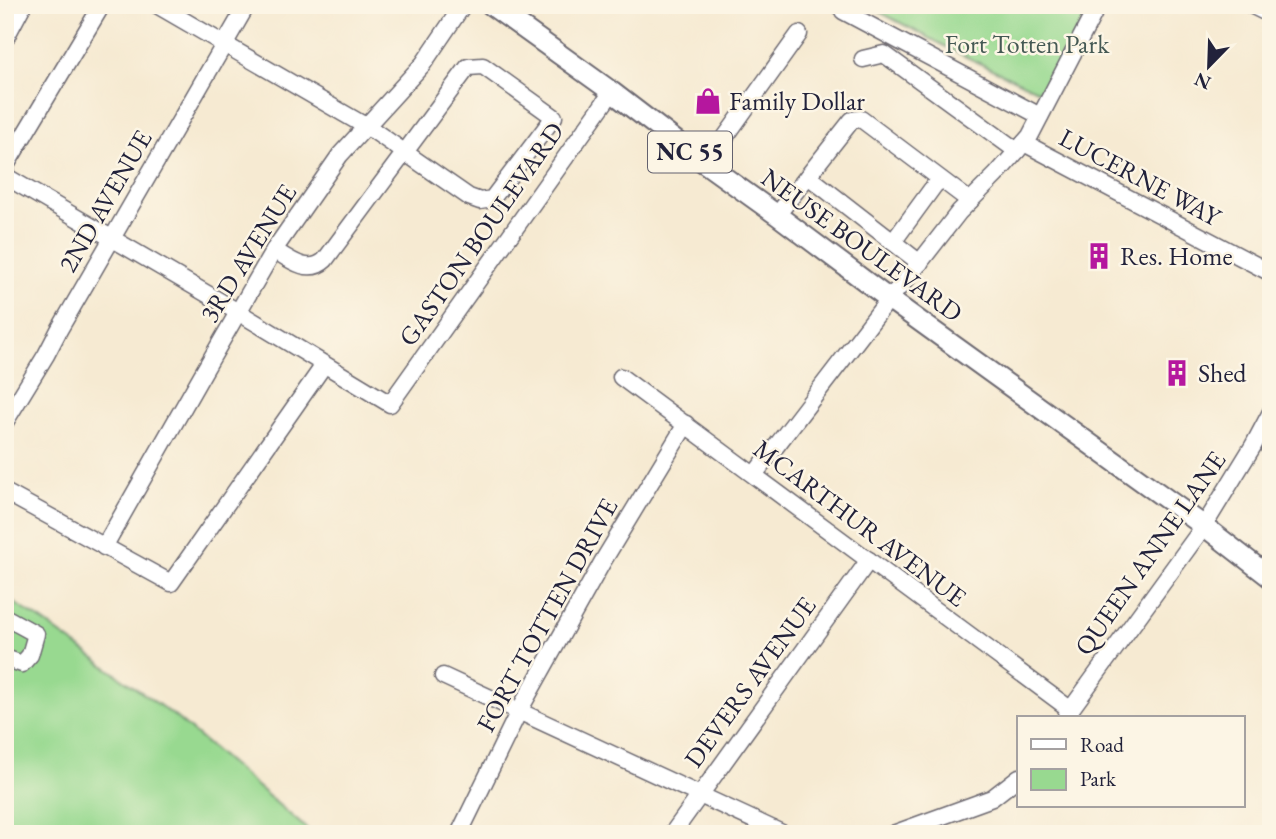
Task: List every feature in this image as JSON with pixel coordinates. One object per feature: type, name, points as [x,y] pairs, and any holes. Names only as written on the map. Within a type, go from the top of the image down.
[{"type":"main road","name":"NEUSE BOULEVARD","points":[[491,5],[1204,526],[1271,578]]},
{"type":"main road","name":"NEUSE BOULEVARD","points":[[1204,526],[1271,568]]},
{"type":"street","points":[[5,39],[23,5]]},
{"type":"street","points":[[5,167],[102,5]]},
{"type":"street","points":[[157,5],[374,131],[405,153],[469,197],[480,201],[492,199],[554,117],[483,66],[468,67],[405,153],[325,260],[319,266],[303,267],[274,250]]},
{"type":"street","name":"2ND AVENUE","points":[[5,422],[247,5]]},
{"type":"street","name":"3RD AVENUE","points":[[104,547],[274,250],[340,155],[423,64],[463,5]]},
{"type":"street","points":[[754,475],[959,212],[1030,136],[1098,5]]},
{"type":"street","points":[[1251,5],[1271,15]]},
{"type":"street","points":[[843,11],[1040,116]]},
{"type":"street","points":[[706,164],[799,34]]},
{"type":"street","name":"LUCERNE WAY","points":[[863,59],[884,54],[1020,147],[1271,273]]},
{"type":"street","name":"GASTON BOULEVARD","points":[[324,365],[390,404],[612,92]]},
{"type":"street","points":[[777,215],[852,120],[858,118],[970,201]]},
{"type":"street","points":[[5,176],[324,365],[171,583],[5,492]]},
{"type":"street","points":[[808,176],[919,263]]},
{"type":"street","points":[[893,242],[939,178]]},
{"type":"street","name":"MCARTHUR AVENUE","points":[[621,376],[869,560],[1068,714]]},
{"type":"street","name":"QUEEN ANNE LANE","points":[[1068,714],[1204,526],[1271,412]]},
{"type":"street","name":"FORT TOTTEN DRIVE","points":[[459,834],[519,710],[603,561],[686,424]]},
{"type":"street","name":"DEVERS AVENUE","points":[[672,834],[869,560]]},
{"type":"street","points":[[5,617],[36,634],[30,655],[22,664],[5,659]]},
{"type":"street","points":[[443,676],[784,834]]},
{"type":"street","points":[[893,834],[992,798],[1017,779]]},
{"type":"green space","name":"Fort Totten Park","points":[[866,5],[1092,5],[1043,93]]},
{"type":"green space","points":[[5,597],[173,715],[313,834],[5,834]]},
{"type":"place","name":"Family Dollar","points":[[708,101]]},
{"type":"place","name":"Res. Home","points":[[1099,256]]},
{"type":"place","name":"Shed","points":[[1177,373]]}]
